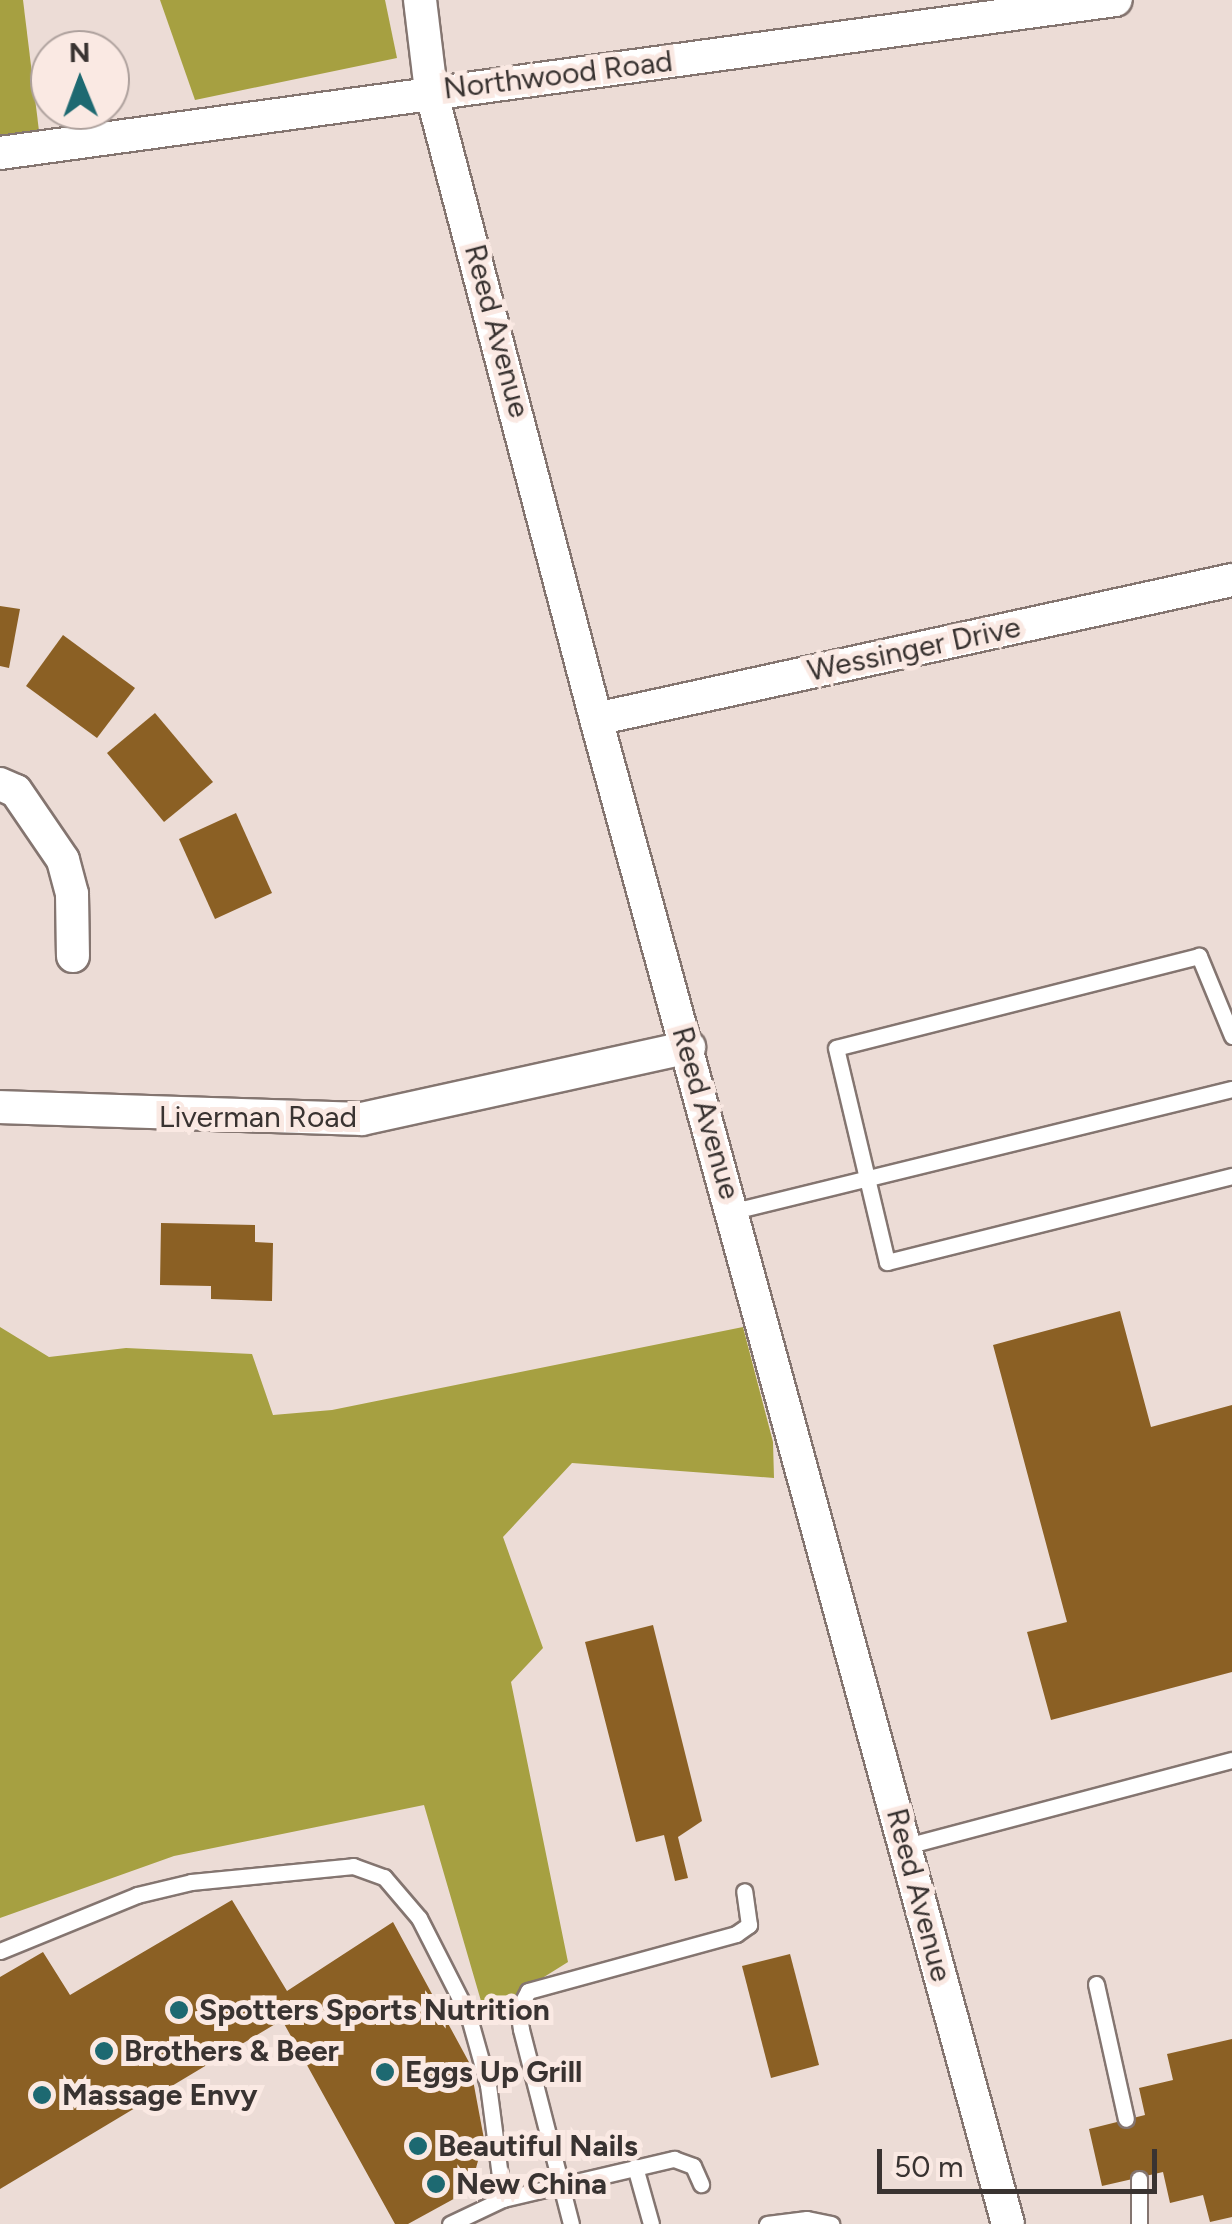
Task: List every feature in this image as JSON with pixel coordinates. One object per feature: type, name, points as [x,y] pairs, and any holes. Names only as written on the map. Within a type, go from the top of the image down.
[{"type":"street","name":"Reed Avenue","points":[[420,0],[431,91],[596,720],[734,1211],[1008,2224]]},
{"type":"street","name":"Northwood Road","points":[[0,153],[431,91],[919,12],[1116,0]]},
{"type":"street","name":"Wessinger Drive","points":[[596,720],[1232,580]]},
{"type":"street","points":[[0,784],[16,791],[62,860],[72,894],[72,956]]},
{"type":"street","name":"Liverman Road","points":[[0,1107],[362,1120],[689,1047]]},
{"type":"lane","points":[[1232,1036],[1199,956],[836,1048],[887,1262],[1232,1176]]},
{"type":"lane","points":[[734,1211],[1232,1090]]},
{"type":"lane","points":[[906,1846],[1232,1760]]},
{"type":"lane","points":[[0,1951],[136,1895],[191,1882],[353,1866],[384,1877],[419,1918],[468,2014],[488,2084],[503,2199]]},
{"type":"lane","points":[[571,2224],[518,2010],[528,1991],[736,1934],[749,1925],[744,1890]]},
{"type":"lane","points":[[1096,1984],[1126,2120]]},
{"type":"lane","points":[[450,2224],[503,2199],[674,2159],[693,2166],[701,2184]]},
{"type":"lane","points":[[635,2166],[651,2224]]},
{"type":"lane","points":[[1139,2179],[1139,2224]]},
{"type":"lane","points":[[767,2224],[831,2224]]},
{"type":"shaded area","points":[[0,0],[23,0],[30,57],[30,130],[39,131],[0,139]]},
{"type":"shaded area","points":[[160,0],[385,0],[397,58],[195,100]]},
{"type":"shaded area","points":[[0,1327],[49,1357],[126,1348],[252,1354],[273,1415],[332,1410],[743,1327],[773,1442],[774,1478],[572,1463],[503,1537],[543,1648],[511,1682],[568,1962],[512,1997],[481,2001],[424,1805],[174,1856],[0,1918]]},
{"type":"building","points":[[0,606],[20,609],[9,668],[0,666]]},
{"type":"building","points":[[63,635],[135,688],[97,738],[26,686]]},
{"type":"building","points":[[155,713],[213,782],[164,822],[107,753]]},
{"type":"building","points":[[236,813],[272,893],[215,919],[179,839]]},
{"type":"building","points":[[161,1223],[255,1225],[255,1242],[273,1243],[272,1301],[211,1299],[211,1286],[160,1285]]},
{"type":"building","points":[[1120,1311],[1151,1427],[1232,1405],[1232,1672],[1051,1720],[1027,1632],[1067,1622],[993,1345]]},
{"type":"building","points":[[653,1625],[702,1821],[678,1837],[688,1878],[675,1881],[664,1835],[636,1842],[585,1642]]},
{"type":"building","points":[[232,1900],[287,1991],[393,1922],[470,2064],[484,2139],[470,2190],[408,2224],[395,2224],[282,2020],[0,2189],[0,1977],[43,1952],[70,1995]]},
{"type":"building","points":[[790,1954],[819,2065],[771,2078],[742,1966]]},
{"type":"building","points":[[1232,2039],[1232,2217],[1210,2222],[1203,2195],[1170,2203],[1163,2172],[1102,2186],[1089,2129],[1145,2115],[1139,2088],[1173,2080],[1167,2054]]},
{"type":"place","name":"Spotters Sports Nutrition","points":[[179,2010]]},
{"type":"place","name":"Brothers & Beer","points":[[104,2051]]},
{"type":"place","name":"Eggs Up Grill","points":[[385,2072]]},
{"type":"place","name":"Massage Envy","points":[[42,2095]]},
{"type":"place","name":"Beautiful Nails","points":[[418,2146]]},
{"type":"place","name":"New China","points":[[436,2184]]}]
